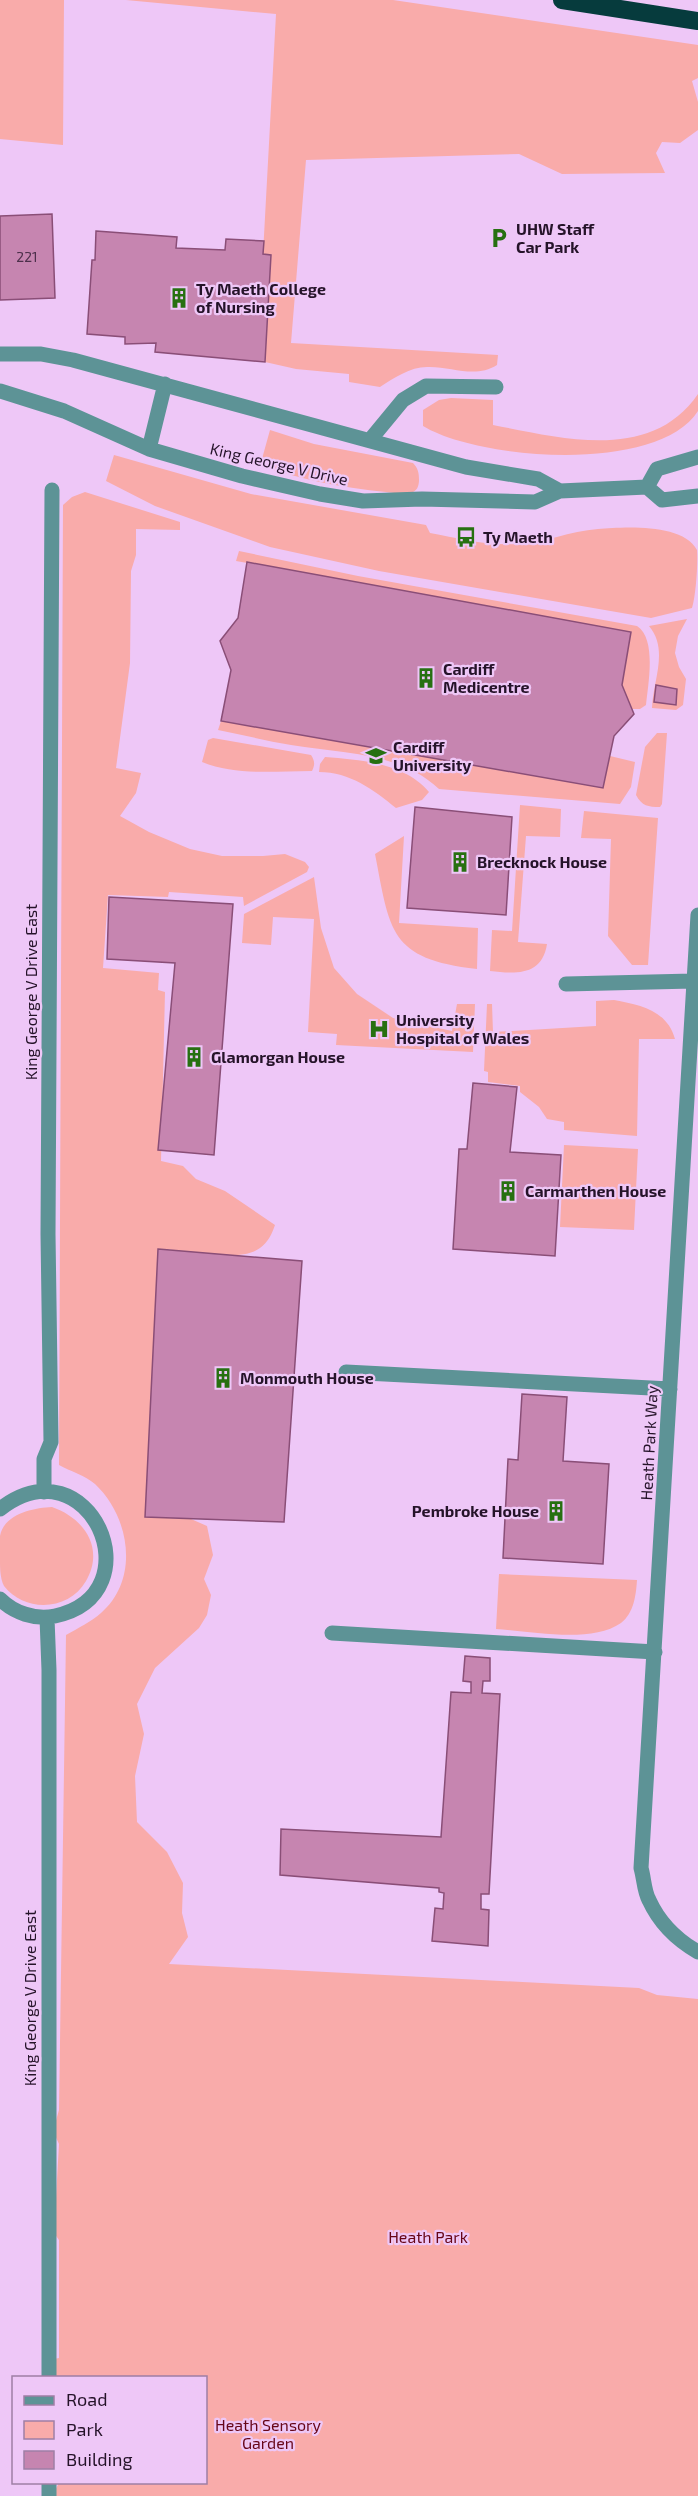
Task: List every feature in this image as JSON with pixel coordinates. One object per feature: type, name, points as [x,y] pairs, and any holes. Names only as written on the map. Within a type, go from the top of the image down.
[{"type":"highway","points":[[562,0],[698,21]]},
{"type":"street","name":"King George V Drive","points":[[0,354],[40,354],[165,384],[466,467],[538,479],[560,491]]},
{"type":"street","points":[[149,449],[165,384]]},
{"type":"street","points":[[370,440],[403,399],[426,386],[496,387]]},
{"type":"street","name":"King George V Drive","points":[[0,392],[64,411],[149,449],[242,476],[320,494],[363,501],[422,499],[535,502],[560,491],[647,487],[662,500],[698,496]]},
{"type":"street","points":[[647,487],[657,469],[698,456]]},
{"type":"street","name":"King George V Drive East","points":[[44,1492],[44,1459],[51,1442],[48,1234],[52,490]]},
{"type":"street","name":"Heath Park Way","points":[[698,915],[641,1868],[648,1900],[673,1935],[698,1952]]},
{"type":"street","points":[[566,984],[693,981]]},
{"type":"street","points":[[346,1372],[670,1389]]},
{"type":"street","points":[[0,1509],[12,1500],[27,1494],[44,1492],[62,1494],[79,1502],[94,1516],[103,1533],[107,1552],[104,1572],[96,1590],[83,1604],[66,1614],[47,1618],[26,1615],[7,1606],[0,1599]]},
{"type":"street","name":"King George V Drive East","points":[[47,1618],[50,1670],[49,2376]]},
{"type":"street","points":[[332,1633],[655,1652]]},
{"type":"green space","points":[[0,0],[64,0],[63,145],[0,139]]},
{"type":"green space","points":[[126,0],[393,0],[698,45],[698,78],[692,81],[698,102],[698,130],[680,143],[662,142],[656,153],[665,173],[562,174],[519,154],[306,160],[291,343],[498,355],[497,365],[480,371],[421,367],[402,374],[380,387],[349,382],[349,374],[296,369],[265,362],[271,255],[263,254],[276,14]]},
{"type":"green space","points":[[698,394],[698,411],[677,431],[646,445],[608,452],[566,455],[524,453],[484,447],[449,438],[423,426],[423,410],[439,400],[451,398],[493,400],[493,425],[575,439],[630,438],[656,430],[678,416]]},
{"type":"green space","points":[[270,430],[314,444],[413,463],[418,473],[418,487],[415,491],[407,493],[354,488],[260,466]]},
{"type":"green space","points":[[114,455],[251,494],[426,525],[430,533],[483,543],[537,542],[588,530],[609,528],[666,531],[690,541],[697,550],[695,595],[692,608],[651,618],[379,571],[270,547],[155,506],[106,481]]},
{"type":"green space","name":"Heath Park","points":[[85,492],[180,522],[180,530],[136,529],[136,555],[131,571],[130,663],[116,768],[141,773],[136,793],[120,816],[149,832],[190,849],[222,856],[285,854],[305,862],[309,867],[307,872],[244,906],[243,897],[169,892],[168,897],[108,895],[103,968],[159,973],[158,990],[165,992],[161,1161],[183,1166],[196,1179],[225,1191],[275,1225],[265,1243],[251,1253],[225,1255],[158,1249],[146,1517],[191,1519],[207,1526],[213,1555],[204,1579],[211,1595],[207,1615],[199,1628],[155,1668],[137,1704],[144,1734],[135,1776],[137,1822],[167,1852],[183,1883],[182,1913],[188,1937],[169,1964],[639,1988],[657,1995],[698,1999],[698,2496],[52,2496],[58,2484],[207,2484],[207,2376],[43,2376],[54,2359],[59,2358],[59,2240],[54,2233],[59,2144],[53,2131],[59,2110],[66,1635],[101,1613],[113,1599],[121,1583],[126,1548],[123,1530],[107,1498],[91,1481],[59,1465],[63,505],[72,497]]},
{"type":"green space","points":[[239,551],[358,576],[637,626],[643,632],[649,651],[646,705],[640,709],[632,709],[622,685],[631,632],[236,561]]},
{"type":"green space","points":[[687,619],[678,636],[675,653],[686,679],[683,705],[676,710],[652,708],[659,655],[655,635],[649,626]]},
{"type":"green space","points":[[221,721],[603,788],[610,756],[635,762],[631,787],[620,804],[439,789],[406,767],[388,761],[218,730]]},
{"type":"green space","points":[[657,733],[667,733],[662,804],[660,807],[652,807],[641,802],[636,795],[645,747]]},
{"type":"green space","points":[[213,738],[311,755],[314,767],[312,771],[242,771],[202,762],[208,740]]},
{"type":"green space","points":[[325,757],[367,762],[395,769],[419,782],[429,792],[422,800],[396,808],[361,783],[341,775],[319,772],[320,764]]},
{"type":"green space","points":[[520,805],[561,809],[560,837],[526,836],[518,942],[547,944],[540,962],[526,971],[509,973],[490,971],[492,930],[512,931]]},
{"type":"green space","points":[[584,811],[658,818],[648,965],[632,965],[608,936],[611,839],[581,838]]},
{"type":"green space","points":[[404,836],[399,923],[478,928],[477,969],[426,958],[410,949],[399,937],[385,903],[375,854]]},
{"type":"green space","points":[[314,877],[321,928],[334,968],[357,994],[393,1018],[452,1031],[457,1004],[475,1004],[473,1052],[336,1045],[337,1034],[308,1032],[314,919],[273,917],[271,945],[242,943],[244,914]]},
{"type":"green space","points":[[614,1000],[643,1007],[659,1015],[666,1021],[675,1039],[639,1039],[637,1136],[564,1130],[564,1122],[547,1119],[539,1107],[520,1092],[520,1086],[488,1082],[488,1072],[484,1071],[487,1004],[492,1004],[493,1032],[596,1026],[596,1001]]},
{"type":"green space","points":[[564,1145],[638,1149],[634,1230],[560,1227]]},
{"type":"green space","points":[[52,1507],[73,1519],[88,1536],[93,1557],[91,1569],[86,1581],[69,1598],[58,1603],[35,1604],[23,1601],[4,1586],[0,1569],[0,1536],[7,1522],[13,1517],[28,1511]]},
{"type":"green space","points":[[499,1574],[637,1580],[632,1609],[621,1623],[594,1633],[560,1635],[496,1629]]},
{"type":"building","points":[[52,214],[55,298],[0,300],[0,216]]},
{"type":"building","name":"Ty Maeth College of Nursing","points":[[96,231],[177,237],[176,248],[225,250],[226,239],[264,241],[263,254],[271,255],[265,362],[155,352],[156,343],[125,344],[125,337],[87,334]]},
{"type":"building","name":"Cardiff Medicentre","points":[[247,562],[631,632],[622,685],[634,714],[614,736],[603,788],[221,721],[231,670],[220,641],[238,618]]},
{"type":"building","points":[[656,685],[677,689],[676,705],[654,702]]},
{"type":"building","name":"Brecknock House","points":[[415,807],[512,817],[506,915],[407,908]]},
{"type":"building","name":"Glamorgan House","points":[[109,897],[233,904],[214,1155],[158,1150],[175,963],[107,959]]},
{"type":"building","name":"Carmarthen House","points":[[473,1083],[517,1087],[510,1152],[561,1155],[555,1256],[453,1249],[459,1149],[467,1149]]},
{"type":"building","name":"Monmouth House","points":[[158,1249],[302,1261],[284,1522],[145,1517]]},
{"type":"building","name":"Pembroke House","points":[[522,1394],[567,1397],[563,1461],[609,1464],[603,1564],[503,1558],[508,1459],[518,1460]]},
{"type":"building","points":[[465,1656],[490,1658],[490,1681],[483,1681],[482,1693],[500,1694],[489,1894],[481,1894],[481,1909],[489,1910],[488,1946],[432,1941],[435,1908],[443,1909],[444,1893],[439,1892],[439,1888],[280,1875],[281,1829],[441,1837],[451,1692],[471,1693],[471,1682],[463,1681]]},
{"type":"place","name":"UHW Staff Car Park","points":[[499,238]]},
{"type":"place","name":"Ty Maeth College of Nursing","points":[[179,298]]},
{"type":"place","name":"Ty Maeth","points":[[466,537]]},
{"type":"place","name":"Cardiff Medicentre","points":[[426,678]]},
{"type":"place","name":"Cardiff University","points":[[376,756]]},
{"type":"place","name":"Brecknock House","points":[[460,862]]},
{"type":"place","name":"University Hospital of Wales","points":[[379,1029]]},
{"type":"place","name":"Glamorgan House","points":[[194,1057]]},
{"type":"place","name":"Carmarthen House","points":[[508,1191]]},
{"type":"place","name":"Monmouth House","points":[[223,1378]]},
{"type":"place","name":"Pembroke House","points":[[556,1511]]},
{"type":"park label","name":"Heath Sensory Garden","points":[[268,2434]]}]
